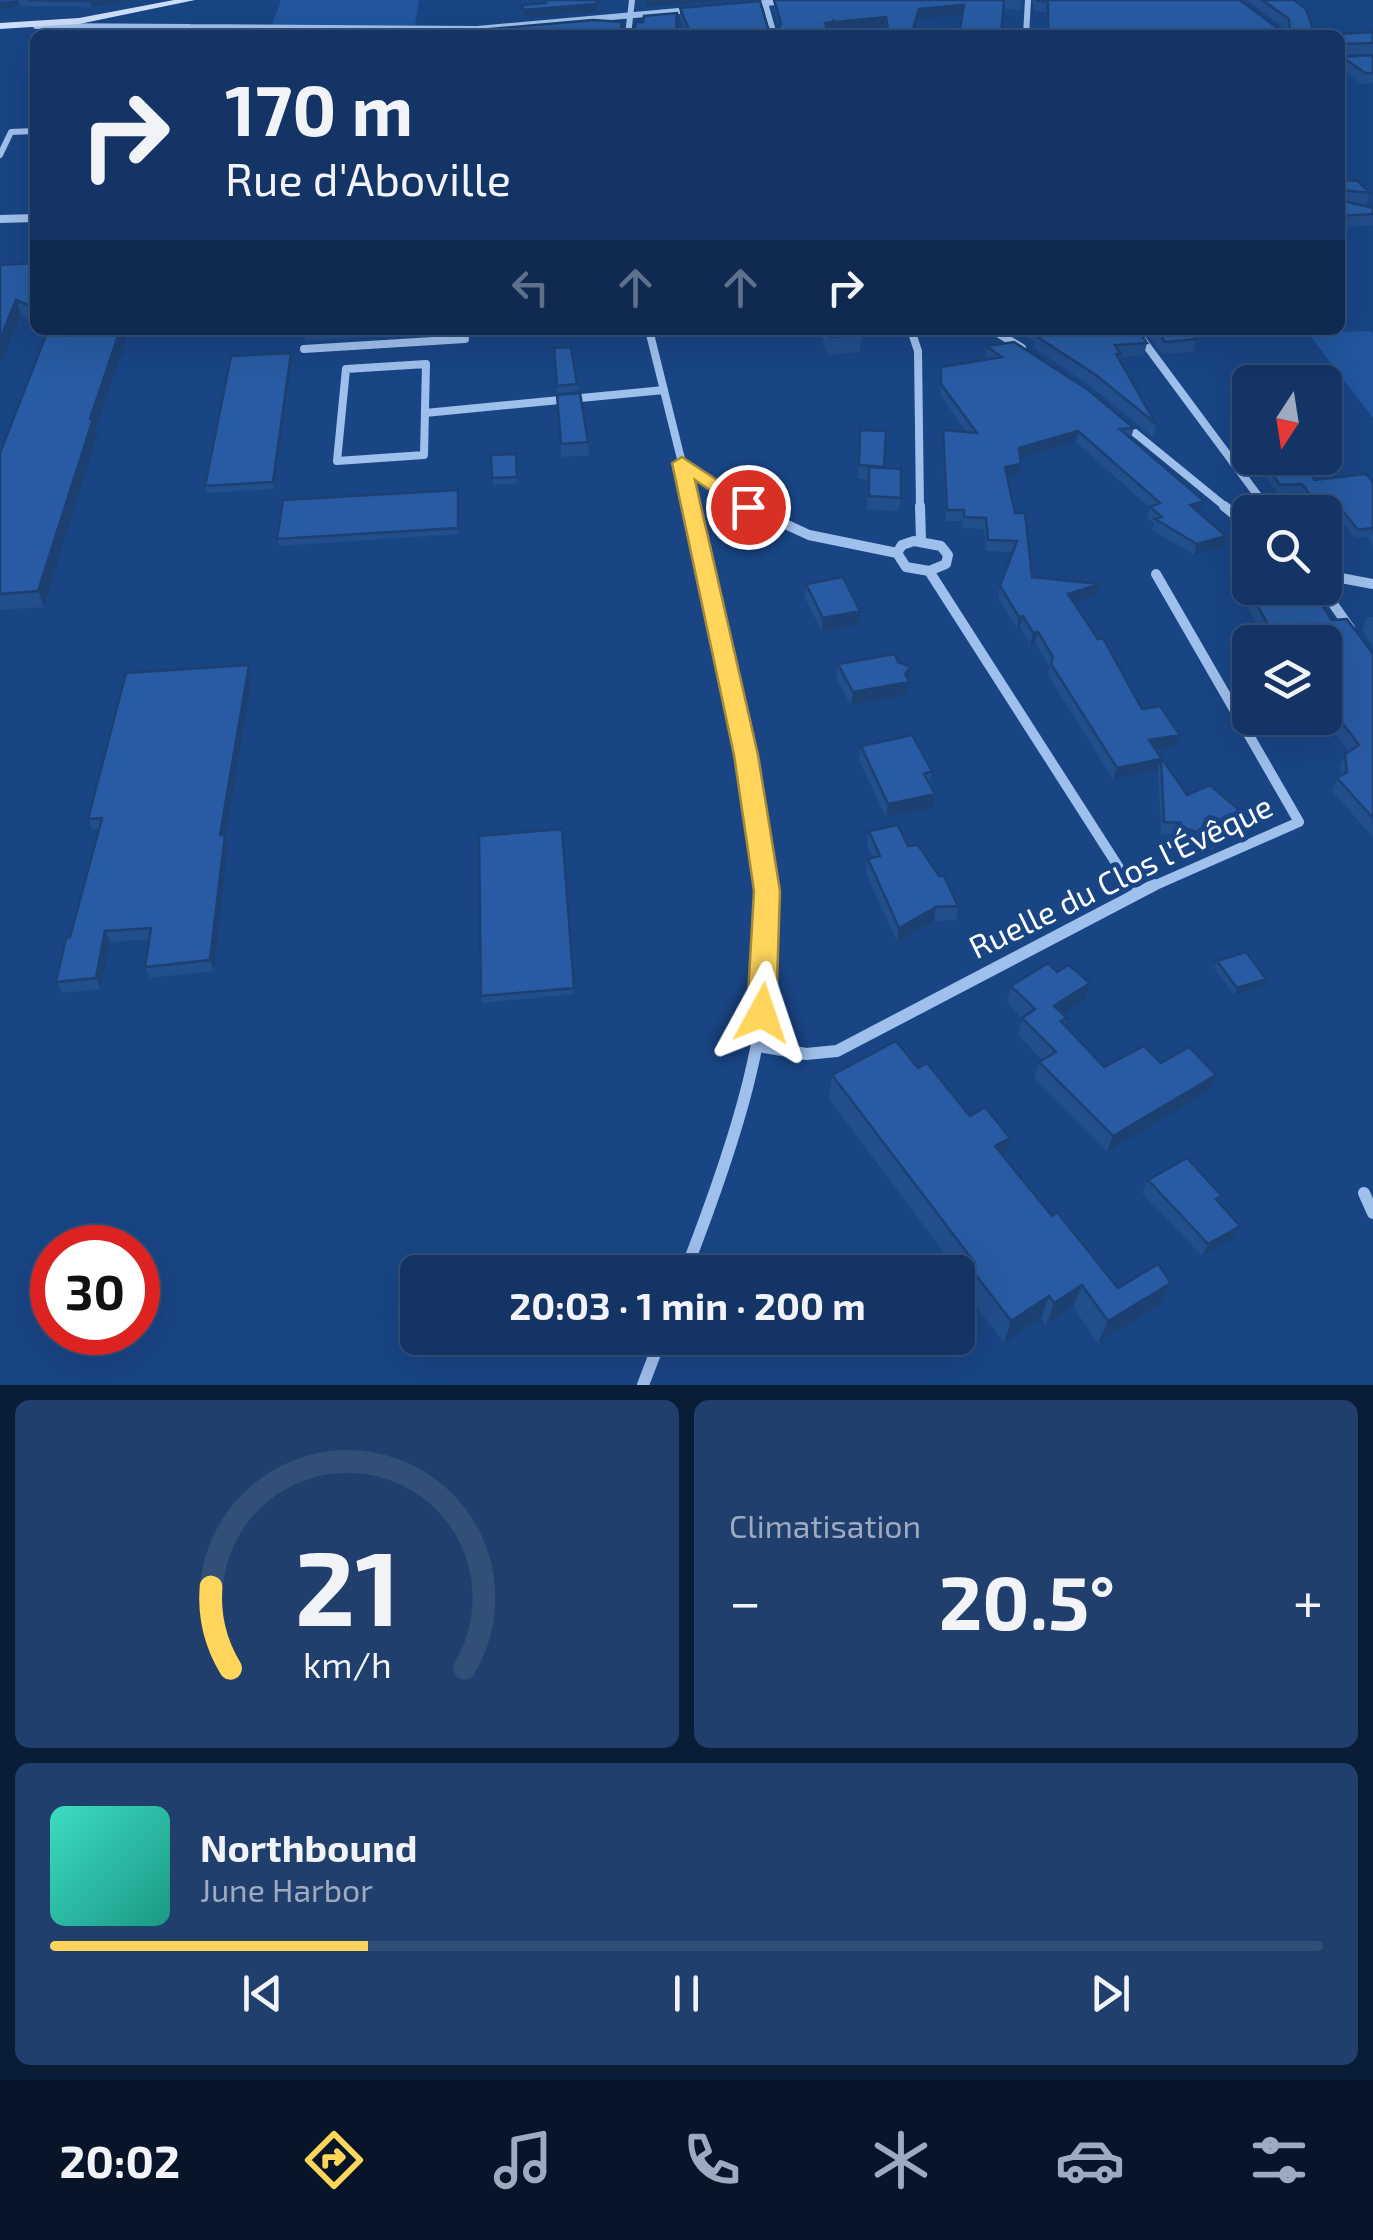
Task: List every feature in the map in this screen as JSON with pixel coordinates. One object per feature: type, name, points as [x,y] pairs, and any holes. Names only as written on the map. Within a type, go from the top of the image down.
[{"type":"main road","points":[[0,23],[74,19],[190,0]]},
{"type":"main road","points":[[0,23],[74,19]]},
{"type":"street","points":[[629,30],[632,0]]},
{"type":"street","points":[[747,5],[802,0]]},
{"type":"street","points":[[1026,30],[1028,0]]},
{"type":"street","points":[[765,3],[773,30]]},
{"type":"street","points":[[16,25],[478,29],[693,10]]},
{"type":"street","points":[[74,19],[95,26]]},
{"type":"street","points":[[187,27],[206,30]]},
{"type":"street","points":[[0,155],[11,132],[30,131]]},
{"type":"street","points":[[0,219],[30,218]]},
{"type":"street","points":[[650,335],[746,755],[767,891],[765,980],[758,1046],[712,1203],[692,1255]]},
{"type":"street","points":[[913,335],[918,351],[921,540]]},
{"type":"street","points":[[1001,335],[1032,354]]},
{"type":"street","points":[[1140,335],[1257,495]]},
{"type":"street","points":[[304,349],[464,339]]},
{"type":"street","points":[[426,364],[425,414],[424,455],[337,461],[346,369],[426,364]]},
{"type":"street","points":[[425,414],[664,390]]},
{"type":"street","points":[[1114,416],[1232,512]]},
{"type":"street","points":[[682,463],[748,507],[794,530],[834,543],[897,553],[906,567],[929,572],[946,564],[948,555],[941,546],[921,540],[907,542],[897,553]]},
{"type":"street","points":[[929,572],[1136,893]]},
{"type":"street","name":"Ruelle du Clos l'Évêque","points":[[758,1046],[806,1054],[837,1051],[1136,893],[1300,822],[1156,574]]},
{"type":"street","points":[[1342,579],[1373,584]]},
{"type":"street","points":[[1334,605],[1362,646]]},
{"type":"street","points":[[1364,1193],[1373,1212]]},
{"type":"street","points":[[643,1385],[654,1355]]},
{"type":"shaded area","points":[[281,0],[419,0],[415,25],[272,25]]},
{"type":"shaded area","points":[[1371,331],[1373,335],[1373,418],[1342,377],[1342,365],[1332,365],[1310,335],[1345,335],[1345,332]]},
{"type":"building","points":[[544,0],[597,0],[596,4],[524,10],[522,5],[546,3]]},
{"type":"building","points":[[774,0],[1004,0],[1001,30],[960,30],[964,5],[919,9],[913,30],[888,30],[886,17],[835,22],[833,19],[834,22],[825,23],[827,30],[776,30],[781,24]]},
{"type":"building","points":[[1036,0],[1240,0],[1280,30],[1048,30],[1048,2]]},
{"type":"building","points":[[1262,0],[1294,0],[1306,9],[1313,30],[1290,30],[1289,19]]},
{"type":"building","points":[[760,1],[772,30],[689,30],[680,8]]},
{"type":"building","points":[[677,13],[676,30],[635,30],[636,22],[643,22],[644,16]]},
{"type":"building","points":[[593,20],[622,22],[621,30],[480,30]]},
{"type":"building","points":[[1373,32],[1373,43],[1345,44],[1345,34]]},
{"type":"building","points":[[1373,55],[1373,73],[1365,73],[1345,57]]},
{"type":"building","points":[[1345,180],[1358,181],[1370,193],[1345,190]]},
{"type":"building","points":[[1345,201],[1373,208],[1373,214],[1345,216]]},
{"type":"building","points":[[30,263],[30,306],[16,300],[0,339],[0,265]]},
{"type":"building","points":[[46,335],[118,335],[38,591],[0,594],[0,453]]},
{"type":"building","points":[[1141,335],[1147,343],[1115,345],[1121,354],[1116,354],[1156,424],[1096,375],[1036,336]]},
{"type":"building","points":[[1160,335],[1193,335],[1196,339],[1165,342]]},
{"type":"building","points":[[1014,342],[1087,389],[1134,428],[1120,429],[1204,501],[1190,505],[1226,536],[1197,544],[1155,519],[1162,517],[1150,507],[1160,503],[1078,431],[1019,448],[1021,464],[1005,467],[1015,513],[1025,513],[1032,577],[1100,584],[1068,594],[1098,639],[1103,638],[1142,709],[1160,706],[1180,735],[1149,740],[1187,795],[1210,785],[1251,820],[1218,839],[1181,827],[1181,823],[1164,822],[1161,759],[1117,768],[1051,664],[1053,657],[1038,632],[1033,633],[1023,616],[1019,617],[1000,586],[1017,541],[988,540],[986,518],[964,517],[964,510],[947,510],[943,430],[977,433],[941,384],[941,367],[1002,357],[986,346]]},
{"type":"building","points":[[571,347],[577,384],[557,386],[554,348]]},
{"type":"building","points":[[291,353],[273,482],[205,486],[231,356]]},
{"type":"building","points":[[580,393],[588,442],[561,444],[557,395]]},
{"type":"building","points":[[860,430],[886,431],[884,467],[859,465]]},
{"type":"building","points":[[516,454],[517,477],[492,478],[491,455]]},
{"type":"building","points":[[869,467],[901,469],[901,498],[869,496]]},
{"type":"building","points":[[1366,474],[1373,482],[1373,532],[1372,528],[1358,530],[1342,510],[1342,495],[1310,495],[1302,484],[1280,485],[1273,475],[1311,475],[1315,480]]},
{"type":"building","points":[[458,490],[458,528],[277,539],[283,500]]},
{"type":"building","points":[[843,577],[860,611],[823,618],[806,584]]},
{"type":"building","points":[[1257,605],[1322,605],[1332,620],[1347,619],[1373,654],[1373,818],[1337,778],[1347,772],[1345,754],[1359,745],[1342,722],[1342,625],[1268,625]]},
{"type":"building","points":[[895,654],[898,662],[911,667],[905,674],[909,682],[853,692],[838,664]]},
{"type":"building","points":[[249,665],[220,835],[225,835],[210,960],[145,967],[151,928],[105,931],[96,978],[56,982],[102,818],[88,819],[126,673]]},
{"type":"building","points":[[912,735],[932,771],[924,774],[935,794],[888,804],[861,746]]},
{"type":"building","points":[[898,825],[908,846],[918,845],[939,876],[944,876],[958,906],[936,907],[899,928],[868,859],[880,856],[869,831]]},
{"type":"building","points":[[562,829],[574,988],[481,996],[479,836]]},
{"type":"building","points":[[1246,952],[1266,979],[1237,988],[1217,961]]},
{"type":"building","points":[[1048,963],[1057,972],[1069,965],[1090,983],[1054,1006],[1067,1018],[1061,1021],[1104,1067],[1144,1046],[1161,1063],[1189,1047],[1216,1075],[1113,1136],[1039,1062],[1056,1052],[1022,1018],[1035,1009],[1011,986]]},
{"type":"building","points":[[896,1041],[918,1068],[927,1063],[970,1116],[985,1107],[1010,1138],[995,1146],[1052,1216],[1057,1212],[1118,1288],[1158,1264],[1171,1283],[1108,1321],[1082,1285],[1054,1303],[1049,1296],[1011,1321],[975,1274],[975,1255],[969,1255],[832,1075]]},
{"type":"building","points":[[1187,1158],[1222,1196],[1216,1199],[1240,1226],[1208,1244],[1148,1180]]},
{"type":"route","points":[[748,507],[682,463],[746,755],[767,891],[762,1013]]}]
